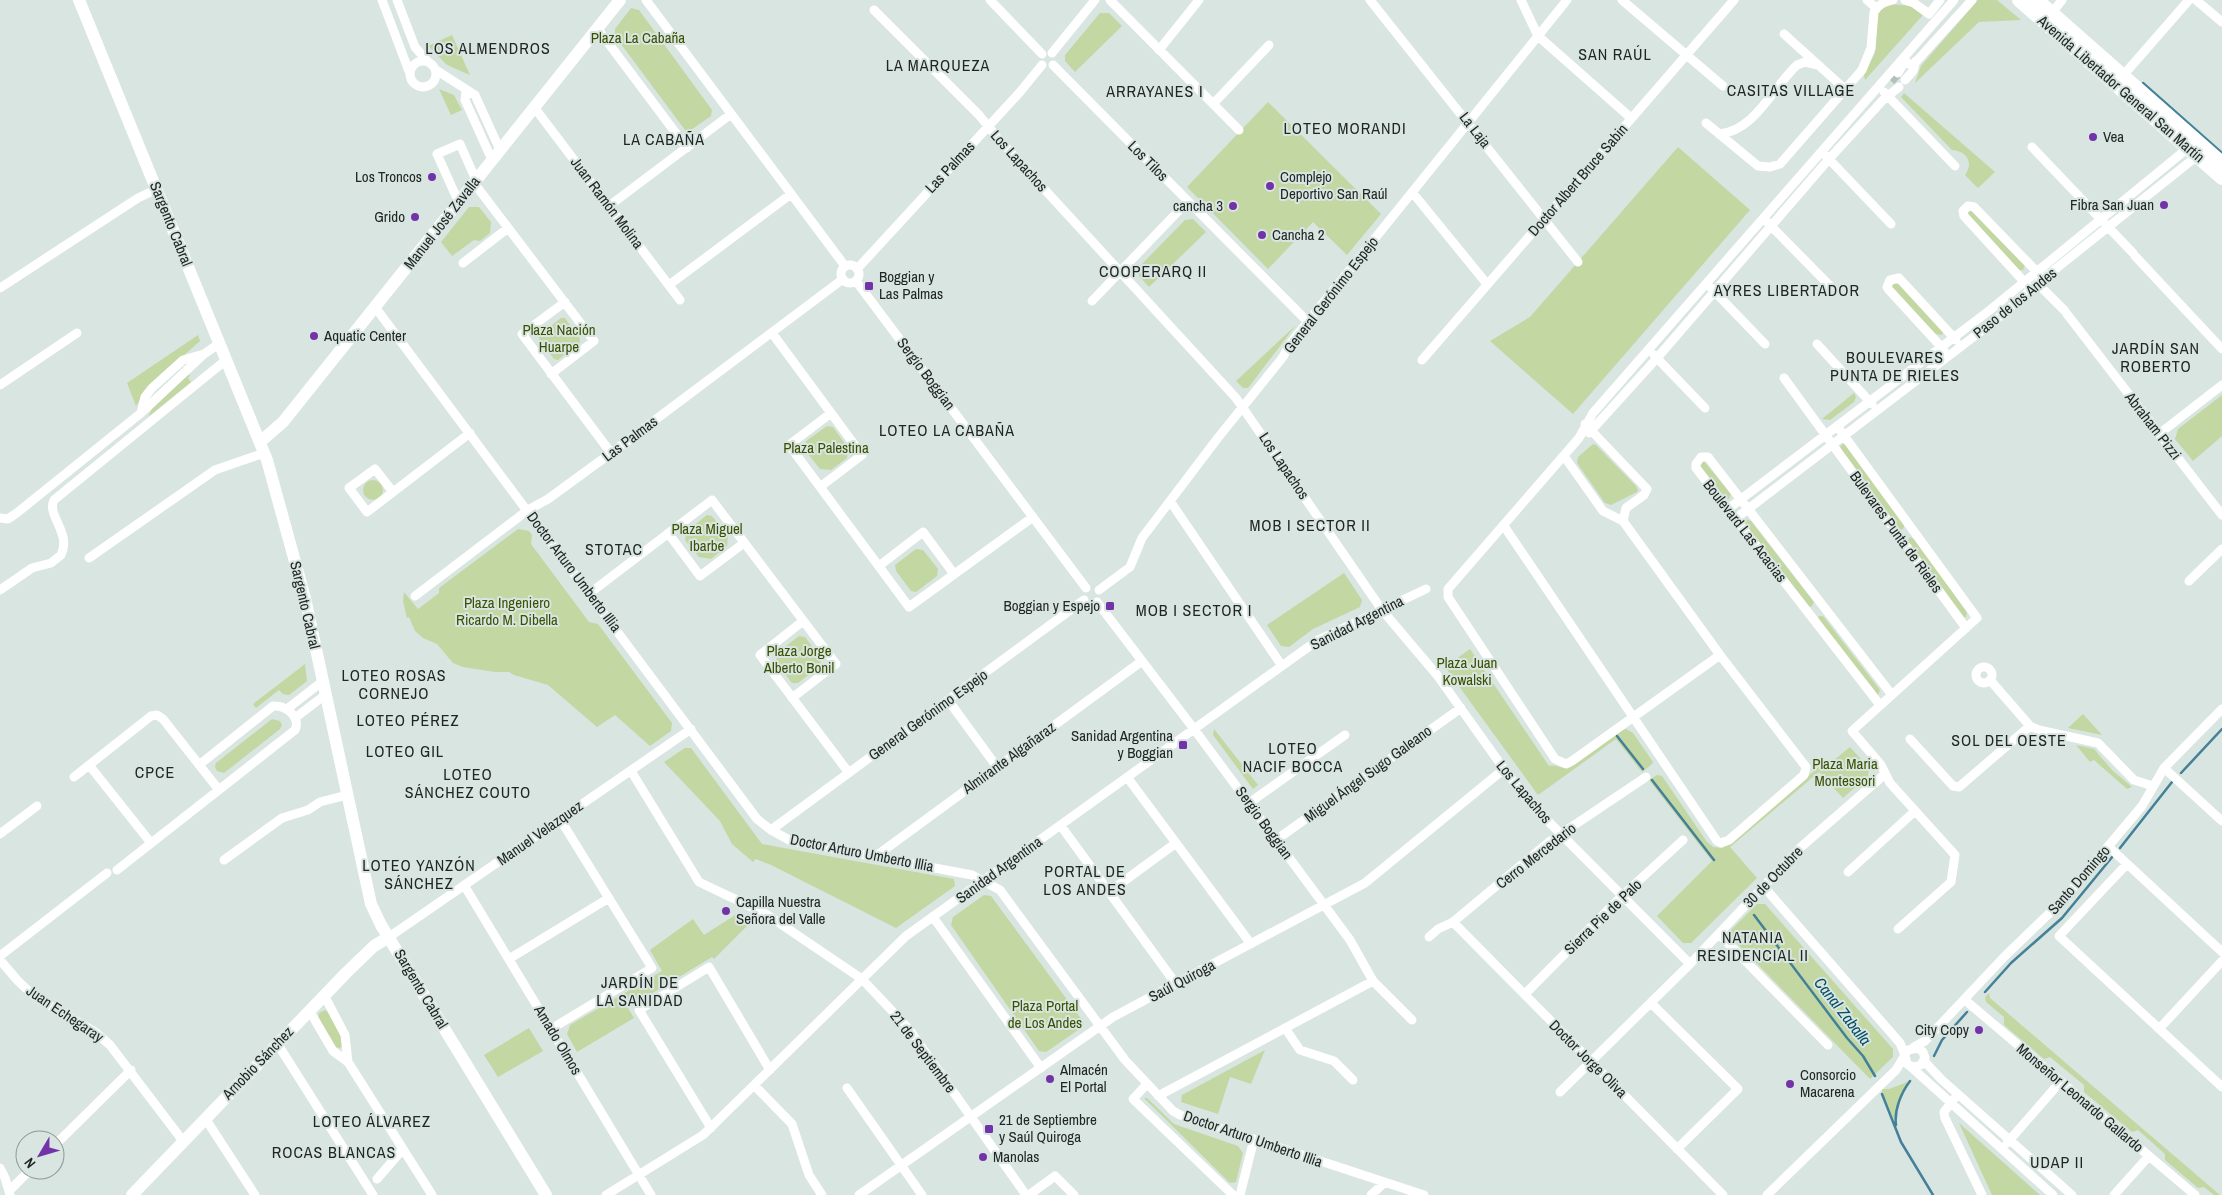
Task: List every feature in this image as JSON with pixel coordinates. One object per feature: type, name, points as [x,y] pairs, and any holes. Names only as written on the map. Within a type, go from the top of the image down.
[{"type":"main road","name":"Sargento Cabral","points":[[80,0],[262,447],[305,598],[371,904],[388,937],[546,1195]]},
{"type":"main road","name":"Manuel José Zavalla","points":[[262,447],[620,0]]},
{"type":"main road","name":"Avenida Libertador General San Martín","points":[[2019,0],[2222,163]]},
{"type":"main road","name":"Avenida Libertador General San Martín","points":[[2037,0],[2192,152],[2222,178]]},
{"type":"main road","name":"Arnobio Sánchez","points":[[132,1195],[309,1010],[374,946],[388,937]]},
{"type":"street","points":[[382,0],[412,82],[419,87],[428,86],[434,81],[448,79]]},
{"type":"street","points":[[397,0],[415,46],[428,62],[448,79],[475,95],[488,125],[496,155]]},
{"type":"street","points":[[646,0],[845,266]]},
{"type":"street","points":[[990,0],[1047,54],[1055,57],[1053,65],[1046,67],[1042,65],[1040,59],[1047,54],[1095,0]]},
{"type":"street","points":[[1110,0],[1239,130]]},
{"type":"street","points":[[1159,50],[1199,0]]},
{"type":"street","name":"La Laja","points":[[1370,0],[1469,122],[1578,262]]},
{"type":"street","points":[[1522,0],[1538,36],[1631,118]]},
{"type":"street","name":"General Gerónimo Espejo","points":[[1099,590],[1130,567],[1142,538],[1283,357],[1289,345],[1567,0]]},
{"type":"street","points":[[1622,0],[1723,86]]},
{"type":"street","name":"Doctor Albert Bruce Sabin","points":[[1422,360],[1734,0]]},
{"type":"street","points":[[1868,0],[1876,8]]},
{"type":"street","points":[[1876,8],[1893,0]]},
{"type":"street","points":[[1905,0],[1914,3],[1929,14],[1940,0]]},
{"type":"street","points":[[1579,438],[1592,432],[1829,160],[1905,58],[1954,0]]},
{"type":"street","points":[[1905,58],[1911,64],[1916,61],[1972,0]]},
{"type":"street","points":[[2052,13],[2062,0]]},
{"type":"street","points":[[2119,80],[2189,0]]},
{"type":"street","points":[[2196,0],[2222,22]]},
{"type":"street","points":[[1706,123],[1758,166],[1775,166],[1786,160],[1862,70],[1869,55],[1876,8]]},
{"type":"street","name":"Los Lapachos","points":[[874,10],[980,115],[1243,407],[1382,610],[1437,675],[1504,770],[1530,803],[1690,964]]},
{"type":"street","points":[[597,28],[687,148]]},
{"type":"street","points":[[1784,34],[1846,90]]},
{"type":"street","points":[[1213,104],[1269,45]]},
{"type":"street","points":[[1882,90],[1894,77],[1905,58]]},
{"type":"street","points":[[1720,656],[1570,763],[1562,763],[1555,759],[1448,597],[1448,589],[1579,438],[1585,424],[1821,151],[1871,95],[1902,84],[1913,71],[1916,61]]},
{"type":"street","points":[[410,74],[416,62],[428,62]]},
{"type":"street","points":[[1719,134],[1731,132],[1746,124],[1798,65],[1805,62],[1818,65]]},
{"type":"street","name":"Las Palmas","points":[[857,268],[1020,92],[1042,65]]},
{"type":"street","name":"Los Tilos","points":[[1053,65],[1307,322]]},
{"type":"street","points":[[434,81],[436,70]]},
{"type":"street","points":[[1882,90],[1954,166]]},
{"type":"street","points":[[466,91],[465,100],[496,155]]},
{"type":"street","name":"Juan Ramón Molina","points":[[534,107],[680,300]]},
{"type":"street","points":[[609,206],[732,114]]},
{"type":"street","points":[[459,203],[437,154],[460,144],[475,182],[594,341],[551,374]]},
{"type":"street","points":[[2032,147],[2101,218],[2222,349]]},
{"type":"street","points":[[1821,151],[1891,224]]},
{"type":"street","name":"Paso de los Andes","points":[[1728,510],[1953,337],[2101,218],[2192,152]]},
{"type":"street","name":"Paso de los Andes","points":[[1735,519],[1843,435],[1997,320],[2192,152]]},
{"type":"street","points":[[0,288],[138,198],[157,189]]},
{"type":"street","points":[[1412,192],[1487,284]]},
{"type":"street","points":[[669,285],[791,194]]},
{"type":"street","points":[[1092,301],[1188,201]]},
{"type":"street","name":"Abraham Pizzi","points":[[2038,284],[2036,272],[1974,207],[1971,206],[1965,209],[1964,216],[2024,281],[2038,284],[2066,312],[2222,515]]},
{"type":"street","points":[[1763,217],[1830,286]]},
{"type":"street","points":[[463,262],[508,228]]},
{"type":"street","points":[[852,265],[857,268],[859,276],[856,281],[849,283],[843,279],[841,272],[845,266],[852,265]]},
{"type":"street","points":[[1949,355],[1889,290],[1887,287],[1890,280],[1899,278],[1961,346]]},
{"type":"street","name":"Las Palmas","points":[[415,596],[528,510],[548,499],[611,453],[843,279]]},
{"type":"street","name":"Sergio Boggian","points":[[856,281],[1086,588]]},
{"type":"street","points":[[1707,284],[1765,344]]},
{"type":"street","points":[[564,302],[522,334],[611,453]]},
{"type":"street","name":"Doctor Arturo Umberto Illia","points":[[375,307],[757,819],[771,830],[792,841],[972,875],[985,880],[1000,890],[1125,1060],[1158,1096],[1180,1115],[1424,1195]]},
{"type":"street","points":[[0,386],[77,333]]},
{"type":"street","points":[[772,333],[862,455],[820,487]]},
{"type":"street","points":[[0,518],[8,519],[18,512],[141,413],[204,354],[220,343]]},
{"type":"street","points":[[1817,344],[1877,410]]},
{"type":"street","points":[[1649,350],[1705,408]]},
{"type":"street","points":[[0,590],[32,568],[51,563],[61,555],[64,538],[52,509],[54,500],[226,360]]},
{"type":"street","name":"Bulevares Punta de Rieles","points":[[1784,378],[1966,628],[1978,618],[1837,426]]},
{"type":"street","points":[[2159,434],[2222,385]]},
{"type":"street","points":[[831,413],[789,445],[909,607],[1032,517]]},
{"type":"street","points":[[1585,424],[1646,489],[1644,495],[1626,508],[1623,521]]},
{"type":"street","points":[[393,492],[375,469],[349,488],[367,512],[470,433]]},
{"type":"street","points":[[89,558],[216,470],[262,447]]},
{"type":"street","points":[[1504,526],[1711,835],[1721,843],[1729,840],[1804,776],[1806,770],[1720,656],[1623,521],[1603,510],[1564,456]]},
{"type":"street","name":"Boulevard Las Acacias","points":[[1880,705],[1696,468],[1696,464],[1701,457],[1708,457],[1892,695]]},
{"type":"street","points":[[590,593],[712,500],[836,664],[792,698]]},
{"type":"street","points":[[1170,501],[1282,666]]},
{"type":"street","points":[[1902,540],[1913,530]]},
{"type":"street","points":[[879,566],[923,532],[954,574]]},
{"type":"street","points":[[668,533],[700,576],[744,543]]},
{"type":"street","points":[[2189,581],[2222,548]]},
{"type":"street","points":[[1093,586],[1099,590],[1100,598],[1097,602],[1091,604],[1084,600],[1082,594],[1086,588],[1093,586]]},
{"type":"street","name":"Sanidad Argentina","points":[[606,1195],[703,1136],[906,936],[1318,640],[1426,589]]},
{"type":"street","name":"General Gerónimo Espejo","points":[[771,830],[1084,600]]},
{"type":"street","name":"Sergio Boggian","points":[[1097,602],[1194,729],[1350,940],[1372,982],[1412,1020]]},
{"type":"street","points":[[1810,615],[1822,605]]},
{"type":"street","points":[[803,620],[760,654],[849,773]]},
{"type":"street","points":[[1898,929],[1951,882],[1955,855],[1890,783],[1881,765],[1852,731],[1966,628]]},
{"type":"street","name":"Almirante Algañaraz","points":[[876,856],[1142,661]]},
{"type":"street","points":[[1990,680],[2030,726],[2039,730],[2098,743],[2134,780],[2153,786]]},
{"type":"street","points":[[287,709],[323,682]]},
{"type":"street","points":[[295,718],[325,695]]},
{"type":"street","points":[[948,700],[997,767]]},
{"type":"street","points":[[117,870],[295,730],[297,725],[295,718],[282,706],[274,706],[199,764]]},
{"type":"street","name":"Miguel Ángel Sugo Galeano","points":[[1276,840],[1461,708]]},
{"type":"street","name":"Santo Domingo","points":[[1767,1195],[1896,1070],[1909,1052],[1925,1041],[2004,957],[2063,900],[2142,806],[2164,768],[2222,709]]},
{"type":"street","points":[[74,777],[151,716],[157,715],[163,719],[219,790]]},
{"type":"street","points":[[1910,739],[1953,786],[1959,787],[2030,726]]},
{"type":"street","name":"Manuel Velazquez","points":[[388,937],[691,729]]},
{"type":"street","points":[[1249,803],[1345,735]]},
{"type":"street","points":[[89,765],[151,843]]},
{"type":"street","points":[[2164,768],[2222,820]]},
{"type":"street","name":"Saúl Quiroga","points":[[859,1195],[1113,1018],[1366,883],[1504,770]]},
{"type":"street","name":"21 de Septiembre","points":[[630,771],[699,882],[766,914],[862,979],[909,1029],[1027,1195]]},
{"type":"street","name":"30 de Octubre","points":[[1560,1092],[1690,964],[1801,847],[1885,774]]},
{"type":"street","points":[[1127,777],[1250,944]]},
{"type":"street","name":"Cerro Mercedario","points":[[1429,936],[1438,929],[1454,922],[1549,842],[1646,777]]},
{"type":"street","points":[[224,860],[282,818],[308,810],[320,802],[347,795]]},
{"type":"street","points":[[0,834],[36,806]]},
{"type":"street","points":[[1848,872],[1915,812]]},
{"type":"street","points":[[551,1028],[652,968],[560,819]]},
{"type":"street","points":[[1061,826],[1176,984]]},
{"type":"street","name":"Sierra Pie de Palo","points":[[1525,994],[1622,896],[1683,840]]},
{"type":"street","points":[[1109,892],[1176,844]]},
{"type":"street","points":[[2108,847],[2222,952]]},
{"type":"street","points":[[2127,864],[2059,936],[2222,1087]]},
{"type":"street","points":[[0,958],[107,873]]},
{"type":"street","name":"Amado Olmos","points":[[464,885],[652,1195]]},
{"type":"street","points":[[1764,887],[1909,1052],[1910,1066],[2053,1195]]},
{"type":"street","points":[[508,959],[609,898]]},
{"type":"street","points":[[934,917],[1041,1068]]},
{"type":"street","name":"Doctor Jorge Oliva","points":[[1454,922],[1722,1195]]},
{"type":"street","points":[[1719,934],[1828,1044]]},
{"type":"street","name":"Juan Echegaray","points":[[0,958],[18,981],[35,997],[102,1037],[118,1054],[183,1141]]},
{"type":"street","points":[[2159,1029],[2222,961]]},
{"type":"street","points":[[711,1128],[639,1010],[709,967],[770,1070]]},
{"type":"street","points":[[1158,1096],[1372,982]]},
{"type":"street","points":[[324,995],[345,1035],[348,1062]]},
{"type":"street","name":"Monseñor Leonardo Gallardo","points":[[1965,1000],[2195,1195]]},
{"type":"street","points":[[1651,1002],[1738,1089],[1677,1149]]},
{"type":"street","points":[[309,1010],[336,1054],[348,1062],[432,1195]]},
{"type":"street","points":[[1285,1028],[1300,1050],[1334,1061],[1353,1080]]},
{"type":"street","points":[[1924,1058],[1925,1041]]},
{"type":"street","points":[[277,1044],[373,1195]]},
{"type":"street","points":[[336,1054],[341,1054],[347,1047]]},
{"type":"street","points":[[1909,1052],[1920,1049],[1924,1058],[1958,1094],[2072,1195]]},
{"type":"street","name":"Santo Domingo","points":[[1896,1070],[1910,1066],[1918,1067],[1924,1058]]},
{"type":"street","points":[[65,1135],[130,1070]]},
{"type":"street","points":[[2002,1149],[2061,1081]]},
{"type":"street","points":[[1147,1084],[1133,1099],[1233,1195]]},
{"type":"street","points":[[754,1085],[792,1124],[809,1175],[822,1195]]},
{"type":"street","points":[[847,1088],[922,1195]]},
{"type":"street","points":[[1958,1094],[1944,1112],[1945,1118],[1982,1195]]},
{"type":"street","points":[[205,1118],[255,1195]]},
{"type":"street","points":[[1240,1195],[1254,1139]]},
{"type":"street","points":[[377,1179],[403,1149]]},
{"type":"street","points":[[2114,1195],[2149,1156]]},
{"type":"street","points":[[0,1168],[7,1190],[18,1180]]},
{"type":"street","points":[[1027,1195],[1055,1176],[1074,1195]]},
{"type":"street","points":[[1371,1195],[1384,1183]]},
{"type":"green space","points":[[1978,0],[1997,0],[2021,20],[1979,22],[1915,83],[1921,66]]},
{"type":"green space","points":[[1891,4],[1911,6],[1923,15],[1865,80],[1864,75],[1875,53],[1878,13],[1881,8]]},
{"type":"green space","name":"Plaza La Cabaña","points":[[631,8],[639,10],[712,110],[711,116],[691,130],[685,130],[615,36],[615,29]]},
{"type":"green space","points":[[1100,13],[1109,13],[1122,26],[1075,72],[1065,61],[1065,55]]},
{"type":"green space","points":[[452,35],[470,75],[447,65],[428,46]]},
{"type":"green space","points":[[439,89],[454,95],[462,110],[451,115]]},
{"type":"green space","points":[[1904,93],[1995,172],[1978,188],[1965,175],[1969,166],[1968,158],[1962,153],[1952,150],[1901,97]]},
{"type":"green space","name":"Complejo Deportivo San Raúl","points":[[1268,102],[1381,214],[1347,255],[1313,222],[1268,269],[1187,187]]},
{"type":"green space","points":[[1678,147],[1750,210],[1573,414],[1490,341],[1530,317]]},
{"type":"green space","points":[[469,207],[479,207],[491,222],[490,233],[480,241],[474,240],[452,256],[441,242]]},
{"type":"green space","points":[[1970,209],[2025,265],[2023,270],[2019,270],[1967,215]]},
{"type":"green space","points":[[1193,219],[1206,232],[1149,287],[1139,276],[1139,267],[1185,220]]},
{"type":"green space","points":[[1897,282],[1943,332],[1942,335],[1936,334],[1891,286]]},
{"type":"green space","name":"Plaza Nación Huarpe","points":[[561,318],[565,318],[580,339],[580,342],[558,360],[554,359],[539,339],[539,335]]},
{"type":"green space","points":[[1296,325],[1248,388],[1243,388],[1236,381]]},
{"type":"green space","points":[[198,335],[200,341],[146,389],[136,406],[127,383]]},
{"type":"green space","points":[[189,374],[188,378],[191,382],[148,417],[154,405]]},
{"type":"green space","points":[[1854,393],[1856,397],[1854,402],[1830,420],[1822,419]]},
{"type":"green space","points":[[2222,395],[2222,436],[2193,461],[2175,439],[2178,429]]},
{"type":"green space","name":"Plaza Palestina","points":[[827,426],[833,427],[848,448],[847,458],[831,470],[820,469],[804,449],[806,441]]},
{"type":"green space","points":[[1593,444],[1636,486],[1637,492],[1611,505],[1605,503],[1577,463],[1578,457]]},
{"type":"green space","points":[[1845,444],[1905,525],[1903,529],[1899,530],[1840,449],[1841,445]]},
{"type":"green space","points":[[1703,460],[1731,494],[1729,499],[1725,499],[1700,465]]},
{"type":"green space","points":[[373,480],[380,483],[383,490],[380,497],[373,500],[366,497],[363,490],[366,483]]},
{"type":"green space","name":"Plaza Miguel Ibarbe","points":[[707,515],[712,516],[728,536],[727,546],[711,559],[699,557],[685,540],[687,531]]},
{"type":"green space","points":[[1746,519],[1751,521],[1814,602],[1812,606],[1809,607],[1745,524]]},
{"type":"green space","name":"Plaza Ingeniero Ricardo M. Dibella","points":[[518,529],[529,531],[532,535],[531,544],[589,622],[598,624],[672,723],[671,731],[650,746],[615,715],[597,727],[548,685],[509,672],[495,672],[463,667],[453,663],[437,644],[423,638],[415,631],[409,617],[407,618],[403,601],[404,592],[418,609],[439,593],[439,588]]},
{"type":"green space","points":[[1910,537],[1914,539],[1967,612],[1966,617],[1964,617],[1907,541]]},
{"type":"green space","points":[[916,549],[923,550],[938,569],[937,576],[916,592],[911,591],[896,571],[895,565]]},
{"type":"green space","points":[[1344,573],[1362,600],[1360,607],[1313,629],[1289,647],[1281,646],[1267,625]]},
{"type":"green space","points":[[1819,616],[1823,616],[1880,690],[1878,695],[1817,620]]},
{"type":"green space","name":"Plaza Jorge Alberto Bonil","points":[[799,636],[805,637],[821,658],[820,666],[798,683],[792,683],[776,662],[778,652]]},
{"type":"green space","name":"Plaza Juan Kowalski","points":[[1470,649],[1549,766],[1571,767],[1621,730],[1626,729],[1633,733],[1653,762],[1652,764],[1642,772],[1616,739],[1538,795],[1445,667]]},
{"type":"green space","points":[[305,664],[307,681],[289,695],[283,694],[279,690],[256,708],[253,704]]},
{"type":"green space","points":[[2083,714],[2102,735],[2068,728]]},
{"type":"green space","points":[[272,719],[280,721],[282,725],[280,729],[224,773],[217,771],[216,763]]},
{"type":"green space","points":[[1214,729],[1258,785],[1253,789],[1213,735]]},
{"type":"green space","points":[[2076,745],[2094,749],[2112,770],[2132,787],[2127,789],[2094,760],[2090,762]]},
{"type":"green space","name":"Plaza Maria Montessori","points":[[1850,747],[1869,768],[1868,776],[1843,798],[1819,772],[1730,847],[1757,878],[1691,943],[1683,943],[1657,916],[1712,861],[1649,780],[1657,775],[1662,776],[1707,842],[1713,847],[1722,848],[1819,767],[1822,770]]},
{"type":"green space","points":[[685,748],[691,748],[762,844],[954,879],[955,886],[896,928],[771,865],[756,859],[753,862],[732,844],[720,821],[664,762]]},
{"type":"green space","name":"Plaza Portal de Los Andes","points":[[984,895],[991,896],[1082,1020],[1081,1028],[1046,1052],[1039,1051],[951,925],[953,917]]},
{"type":"green space","points":[[1757,904],[1765,904],[1893,1049],[1893,1057],[1870,1079],[1731,937],[1731,930]]},
{"type":"green space","points":[[740,912],[753,920],[714,959],[712,957],[628,1008],[634,1018],[577,1052],[567,1034],[570,1025],[662,971],[650,950],[693,919],[704,935]]},
{"type":"green space","points":[[1989,993],[1990,998],[2220,1195],[2214,1195],[2204,1187],[2198,1188],[2165,1160],[2165,1154],[2138,1130],[2132,1132],[2084,1092],[2084,1085],[2050,1057],[2044,1059],[2004,1025],[2004,1017],[1986,1002],[1985,997]]},
{"type":"green space","points":[[325,1010],[328,1012],[343,1040],[343,1045],[340,1048],[335,1047],[318,1019],[319,1013]]},
{"type":"green space","points":[[529,1028],[543,1051],[498,1077],[484,1055]]},
{"type":"green space","points":[[1265,1050],[1251,1084],[1230,1077],[1218,1114],[1181,1102],[1182,1095]]},
{"type":"green space","points":[[1910,1081],[1900,1097],[1894,1120],[1881,1089],[1889,1089]]},
{"type":"green space","points":[[1144,1098],[1147,1098],[1174,1124],[1238,1146],[1243,1153],[1236,1182],[1230,1183]]},
{"type":"green space","points":[[1959,1123],[2040,1195],[1992,1195]]},
{"type":"waterway","points":[[2143,83],[2222,153]]},
{"type":"waterway","name":"Canal Zaballa","points":[[2181,773],[2222,729]]},
{"type":"waterway","name":"Canal Zaballa","points":[[1617,736],[1643,769]]},
{"type":"waterway","name":"Canal Zaballa","points":[[1652,780],[1714,860]]},
{"type":"waterway","name":"Canal Zaballa","points":[[2120,848],[2172,782]]},
{"type":"waterway","name":"Canal Zaballa","points":[[1985,992],[2011,963],[2062,918],[2113,856]]},
{"type":"waterway","name":"Canal Zaballa","points":[[1754,915],[1847,1038],[1863,1056],[1875,1076]]},
{"type":"waterway","name":"Canal Zaballa","points":[[1934,1056],[1942,1040],[1967,1012]]},
{"type":"waterway","name":"Canal Zaballa","points":[[1896,1125],[1896,1113],[1899,1102],[1910,1081]]},
{"type":"waterway","points":[[1882,1094],[1901,1142],[1933,1195]]},
{"type":"tunnel","points":[[1891,81],[1898,73]]},
{"type":"place","name":"Vea","points":[[2093,137]]},
{"type":"place","name":"Los Troncos","points":[[432,177]]},
{"type":"place","name":"Complejo Deportivo San Raúl","points":[[1270,186]]},
{"type":"place","name":"Fibra San Juan","points":[[2164,205]]},
{"type":"place","name":"cancha 3","points":[[1233,206]]},
{"type":"place","name":"Grido","points":[[415,217]]},
{"type":"place","name":"Cancha 2","points":[[1262,235]]},
{"type":"place","name":"Boggian y Las Palmas","points":[[869,286]]},
{"type":"place","name":"Aquatic Center","points":[[314,336]]},
{"type":"place","name":"Boggian y Espejo","points":[[1110,606]]},
{"type":"place","name":"Sanidad Argentina y Boggian","points":[[1183,745]]},
{"type":"place","name":"Capilla Nuestra Señora del Valle","points":[[726,911]]},
{"type":"place","name":"City Copy","points":[[1979,1030]]},
{"type":"place","name":"Almacén El Portal","points":[[1050,1079]]},
{"type":"place","name":"Consorcio Macarena","points":[[1790,1084]]},
{"type":"place","name":"21 de Septiembre y Saúl Quiroga","points":[[989,1129]]},
{"type":"place","name":"Manolas","points":[[983,1157]]},
{"type":"district","name":"LOS ALMENDROS","points":[[488,48]]},
{"type":"district","name":"SAN RAÚL","points":[[1615,54]]},
{"type":"district","name":"LA MARQUEZA","points":[[938,65]]},
{"type":"district","name":"CASITAS VILLAGE","points":[[1791,90]]},
{"type":"district","name":"ARRAYANES I","points":[[1155,91]]},
{"type":"district","name":"LOTEO MORANDI","points":[[1345,128]]},
{"type":"district","name":"LA CABAÑA","points":[[664,139]]},
{"type":"district","name":"COOPERARQ II","points":[[1153,271]]},
{"type":"district","name":"AYRES LIBERTADOR","points":[[1787,290]]},
{"type":"district","name":"JARDÍN SAN ROBERTO","points":[[2156,357]]},
{"type":"district","name":"BOULEVARES PUNTA DE RIELES","points":[[1895,366]]},
{"type":"district","name":"LOTEO LA CABAÑA","points":[[947,430]]},
{"type":"district","name":"MOB I SECTOR II","points":[[1310,525]]},
{"type":"district","name":"STOTAC","points":[[614,549]]},
{"type":"district","name":"MOB I SECTOR I","points":[[1194,610]]},
{"type":"district","name":"LOTEO ROSAS CORNEJO","points":[[394,684]]},
{"type":"district","name":"LOTEO PÉREZ","points":[[408,720]]},
{"type":"district","name":"SOL DEL OESTE","points":[[2009,740]]},
{"type":"district","name":"LOTEO GIL","points":[[405,751]]},
{"type":"district","name":"LOTEO NACIF BOCCA","points":[[1293,757]]},
{"type":"district","name":"CPCE","points":[[155,772]]},
{"type":"district","name":"LOTEO SÁNCHEZ COUTO","points":[[468,783]]},
{"type":"district","name":"LOTEO YANZÓN SÁNCHEZ","points":[[419,874]]},
{"type":"district","name":"PORTAL DE LOS ANDES","points":[[1085,880]]},
{"type":"district","name":"NATANIA RESIDENCIAL II","points":[[1753,946]]},
{"type":"district","name":"JARDÍN DE LA SANIDAD","points":[[640,991]]},
{"type":"district","name":"LOTEO ÁLVAREZ","points":[[372,1121]]},
{"type":"district","name":"ROCAS BLANCAS","points":[[334,1152]]},
{"type":"district","name":"UDAP II","points":[[2057,1162]]}]
